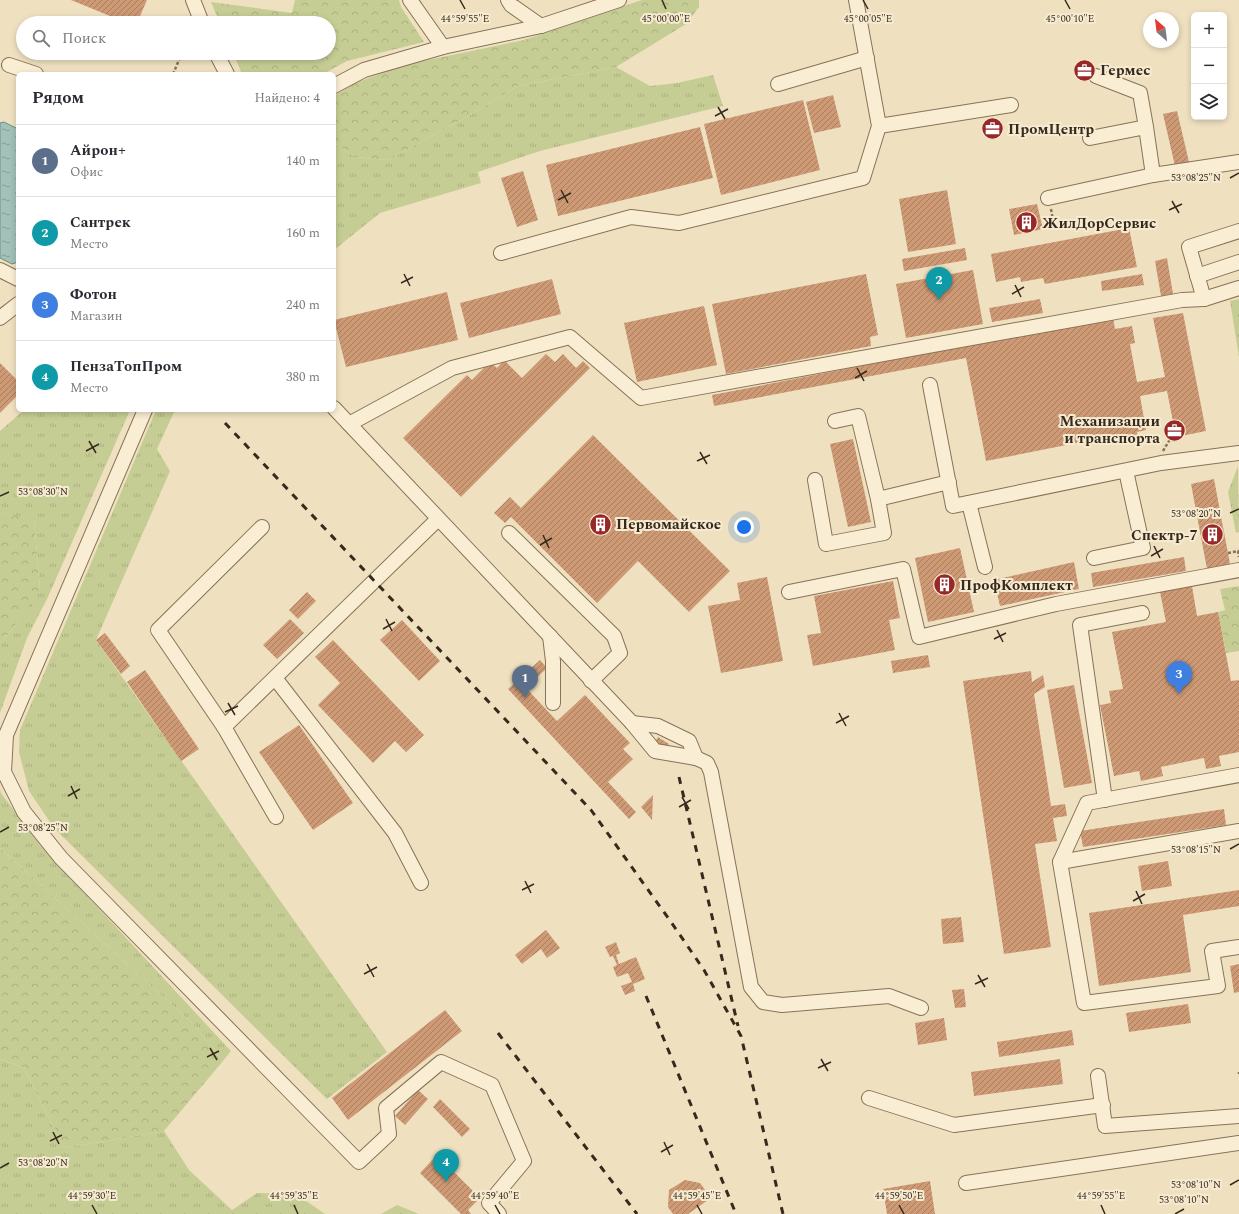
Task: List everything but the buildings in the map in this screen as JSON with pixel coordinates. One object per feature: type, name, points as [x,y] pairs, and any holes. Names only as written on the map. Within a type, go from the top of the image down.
[{"type":"street","points":[[193,0],[199,16]]},
{"type":"street","points":[[410,0],[444,47]]},
{"type":"street","points":[[508,0],[511,5],[541,26]]},
{"type":"street","points":[[336,85],[364,70],[444,47],[541,26],[595,4],[619,0]]},
{"type":"street","points":[[501,253],[631,217],[679,223],[863,178],[879,126],[856,0]]},
{"type":"street","points":[[778,84],[867,58]]},
{"type":"street","points":[[220,60],[226,72]]},
{"type":"street","points":[[9,65],[30,72]]},
{"type":"street","points":[[1096,76],[1140,93],[1153,175]]},
{"type":"street","points":[[879,126],[1011,105]]},
{"type":"street","points":[[1090,138],[1146,127]]},
{"type":"street","points":[[1048,198],[1153,175],[1239,162]]},
{"type":"street","points":[[1204,299],[1189,247],[1239,231]]},
{"type":"street","points":[[1197,276],[1239,262]]},
{"type":"street","points":[[0,270],[16,278]]},
{"type":"street","points":[[349,424],[452,368],[570,337],[640,398],[1182,300],[1204,299],[1239,288]]},
{"type":"street","points":[[0,318],[16,306]]},
{"type":"street","points":[[930,385],[953,506],[1161,463],[1239,453]]},
{"type":"street","points":[[336,410],[632,723],[655,751],[696,758],[707,763],[711,772],[751,987],[764,1002],[782,1005],[889,996],[921,1008]]},
{"type":"street","points":[[144,412],[6,735],[4,772],[24,812],[61,858],[359,1162],[389,1134],[386,1108],[441,1062],[492,1085],[524,1161],[488,1203],[499,1214]]},
{"type":"street","points":[[815,480],[826,544],[884,533],[878,499],[858,416],[836,421]]},
{"type":"street","points":[[1094,558],[1143,548],[1126,471]]},
{"type":"street","points":[[878,499],[949,482]]},
{"type":"street","points":[[969,502],[985,567]]},
{"type":"street","points":[[224,727],[438,519]]},
{"type":"street","points":[[262,527],[158,630],[224,727],[276,817]]},
{"type":"street","points":[[509,533],[614,636],[620,653],[591,681]]},
{"type":"street","points":[[789,592],[903,569],[919,637],[1056,604],[1239,570]]},
{"type":"street","points":[[1105,800],[1080,625],[1142,613]]},
{"type":"street","points":[[550,636],[553,661],[553,703]]},
{"type":"street","points":[[275,678],[395,833],[421,883]]},
{"type":"street","points":[[632,723],[658,726],[689,741],[696,758]]},
{"type":"street","points":[[1239,777],[1088,803],[1060,862],[1084,1003],[1218,986],[1212,951],[1239,947]]},
{"type":"street","points":[[1060,862],[1239,831]]},
{"type":"street","points":[[1098,1076],[1106,1126],[1239,1116]]},
{"type":"street","points":[[869,1098],[954,1125],[1103,1105]]},
{"type":"street","points":[[966,1183],[1239,1143]]},
{"type":"path","points":[[174,72],[179,60]]},
{"type":"path","points":[[1228,553],[1238,551],[1239,557]]},
{"type":"green space","points":[[295,0],[399,0],[401,7],[424,42],[347,61],[327,72],[241,72],[236,60],[336,60],[336,16],[217,16],[211,2],[292,13]]},
{"type":"green space","points":[[642,0],[699,0],[699,7],[686,24],[616,67],[518,86],[470,115],[388,160],[355,157],[336,144],[336,95],[355,83],[404,65],[524,40]]},
{"type":"green space","points":[[616,67],[650,86],[677,83],[713,75],[723,106],[540,151],[478,172],[481,183],[380,213],[336,248],[336,144],[355,157],[388,160],[470,115],[518,86]]},
{"type":"green space","points":[[1239,299],[1239,357],[1230,301]]},
{"type":"green space","points":[[22,412],[129,412],[48,597],[27,638],[0,713],[0,643],[11,631],[40,588],[34,520],[0,513],[0,431]]},
{"type":"green space","points":[[155,412],[174,412],[157,449],[170,471],[96,640],[387,1052],[327,1099],[54,828],[29,791],[19,752],[20,730]]},
{"type":"green space","points":[[1238,466],[1239,532],[1236,533],[1228,492]]},
{"type":"green space","points":[[0,513],[34,519],[40,589],[11,631],[0,643]]},
{"type":"green space","points":[[1239,586],[1239,651],[1226,653],[1218,612],[1225,610],[1220,589]]},
{"type":"green space","points":[[0,789],[1,793],[40,845],[231,1051],[223,1061],[193,1024],[0,848]]},
{"type":"green space","points":[[0,848],[193,1024],[223,1061],[164,1131],[64,1148],[24,1068],[0,1059]]},
{"type":"green space","points":[[0,1059],[24,1068],[64,1148],[164,1131],[189,1170],[232,1210],[257,1193],[296,1194],[325,1214],[0,1214]]},
{"type":"green space","points":[[397,1205],[419,1214],[381,1214]]},
{"type":"water","points":[[4,122],[16,128],[16,263],[12,264],[0,258],[0,123]]},
{"type":"railway","points":[[225,423],[591,810],[671,922],[704,970],[741,1036],[783,1214]]},
{"type":"railway","points":[[679,777],[738,1026]]},
{"type":"railway","points":[[646,996],[736,1214]]},
{"type":"railway","points":[[498,1033],[637,1214]]},
{"type":"place","name":"Гермес","points":[[1084,70]]},
{"type":"place","name":"ПромЦентр","points":[[992,129]]},
{"type":"place","name":"ЖилДорСервис","points":[[1026,223]]},
{"type":"place","name":"Сантрек","points":[[939,300]]},
{"type":"place","name":"Механизации и транспорта","points":[[1175,430]]},
{"type":"place","name":"Первомайское","points":[[600,524]]},
{"type":"place","name":"Спектр-7","points":[[1213,535]]},
{"type":"place","name":"ПрофКомплект","points":[[944,585]]},
{"type":"place","name":"Фотон","points":[[1179,694]]},
{"type":"place","name":"Айрон+","points":[[525,698]]},
{"type":"place","name":"ПензаТопПром","points":[[446,1182]]}]
